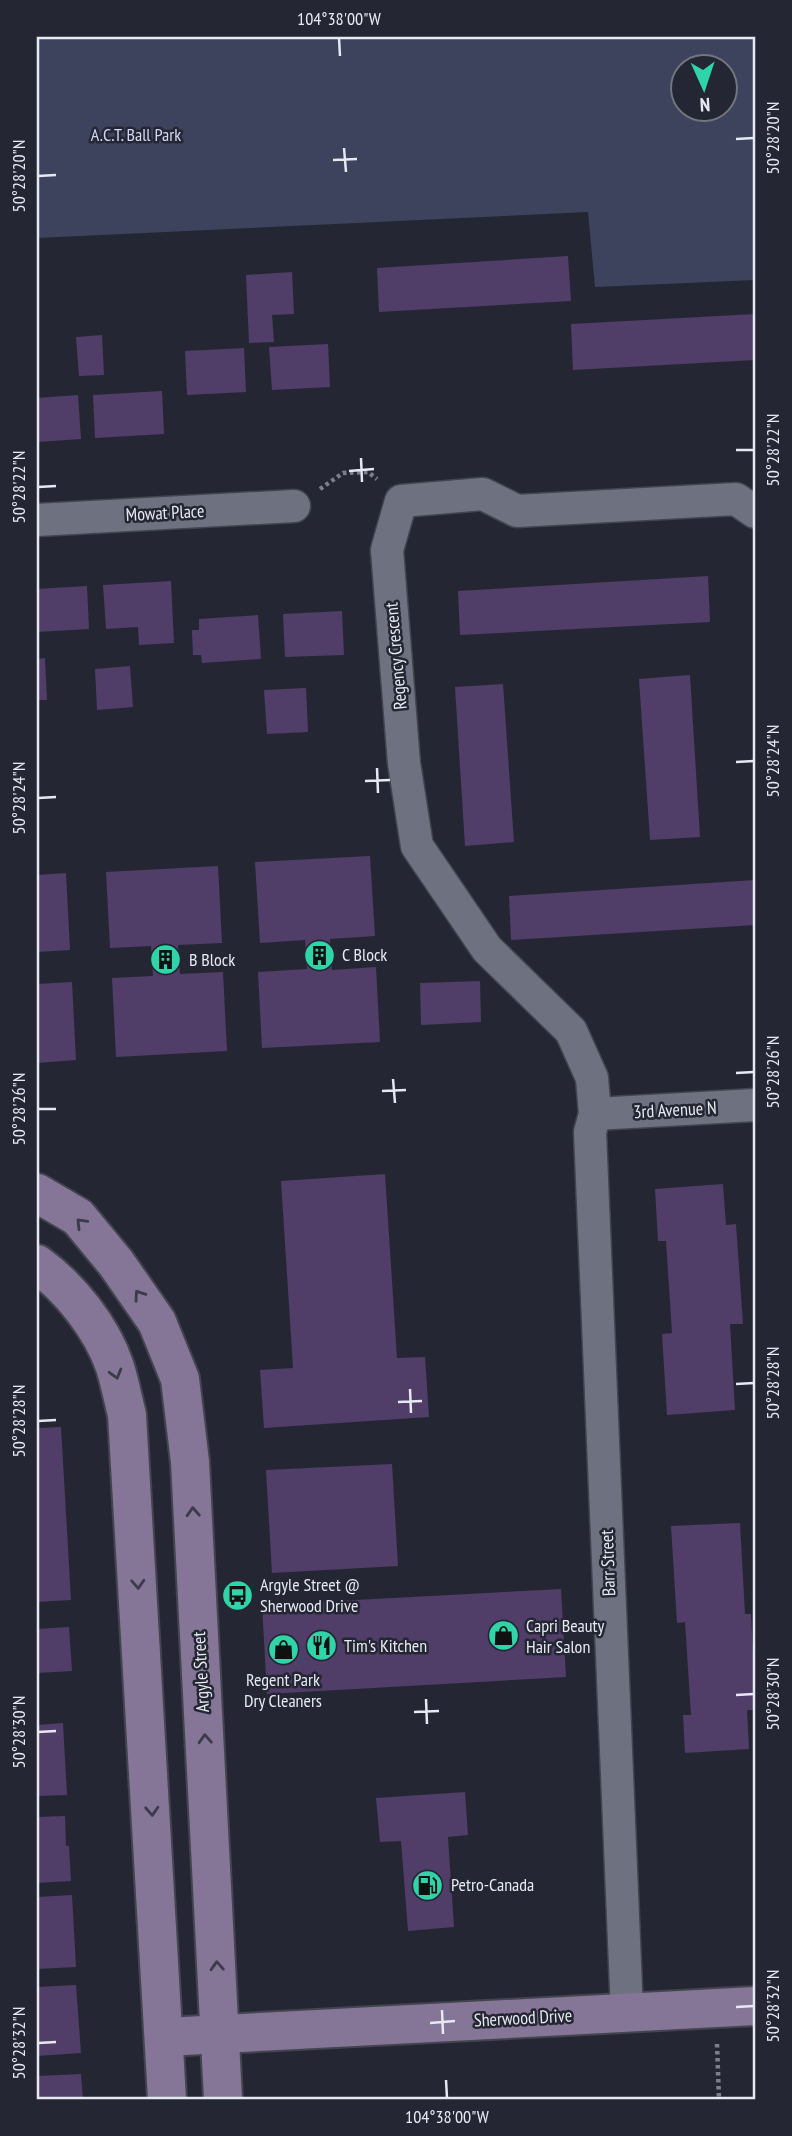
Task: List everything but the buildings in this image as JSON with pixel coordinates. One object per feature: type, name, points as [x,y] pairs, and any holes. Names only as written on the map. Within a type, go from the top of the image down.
[{"type":"street","points":[[401,501],[483,494],[517,511],[736,499],[755,512]]},
{"type":"street","name":"Regency Crescent","points":[[401,501],[387,550],[404,763],[417,846],[487,949],[571,1031],[592,1078],[595,1114]]},
{"type":"street","name":"Mowat Place","points":[[37,520],[294,506]]},
{"type":"street","name":"3rd Avenue N","points":[[595,1114],[755,1105]]},
{"type":"street","name":"Barr Street","points":[[595,1114],[590,1132],[627,2012]]},
{"type":"street","name":"Argyle Street","points":[[37,1194],[78,1217],[116,1264],[158,1322],[180,1379],[191,1475],[223,2099]]},
{"type":"street","points":[[45,1271],[91,1319],[114,1365],[127,1415],[167,2099]]},
{"type":"street","name":"Sherwood Drive","points":[[165,2037],[755,2006]]},
{"type":"path","points":[[294,506],[343,473],[368,472],[401,501]]},
{"type":"path","points":[[716,2008],[719,2099]]},
{"type":"green space","name":"A.C.T. Ball Park","points":[[37,37],[755,37],[755,280],[595,287],[588,212],[37,238]]},
{"type":"place","name":"C Block","points":[[319,955]]},
{"type":"place","name":"B Block","points":[[166,960]]},
{"type":"place","name":"Argyle Street @ Sherwood Drive","points":[[237,1595]]},
{"type":"place","name":"Capri Beauty Hair Salon","points":[[503,1636]]},
{"type":"place","name":"Tim's Kitchen","points":[[321,1646]]},
{"type":"place","name":"Regent Park Dry Cleaners","points":[[283,1649]]},
{"type":"place","name":"Petro-Canada","points":[[428,1885]]}]
